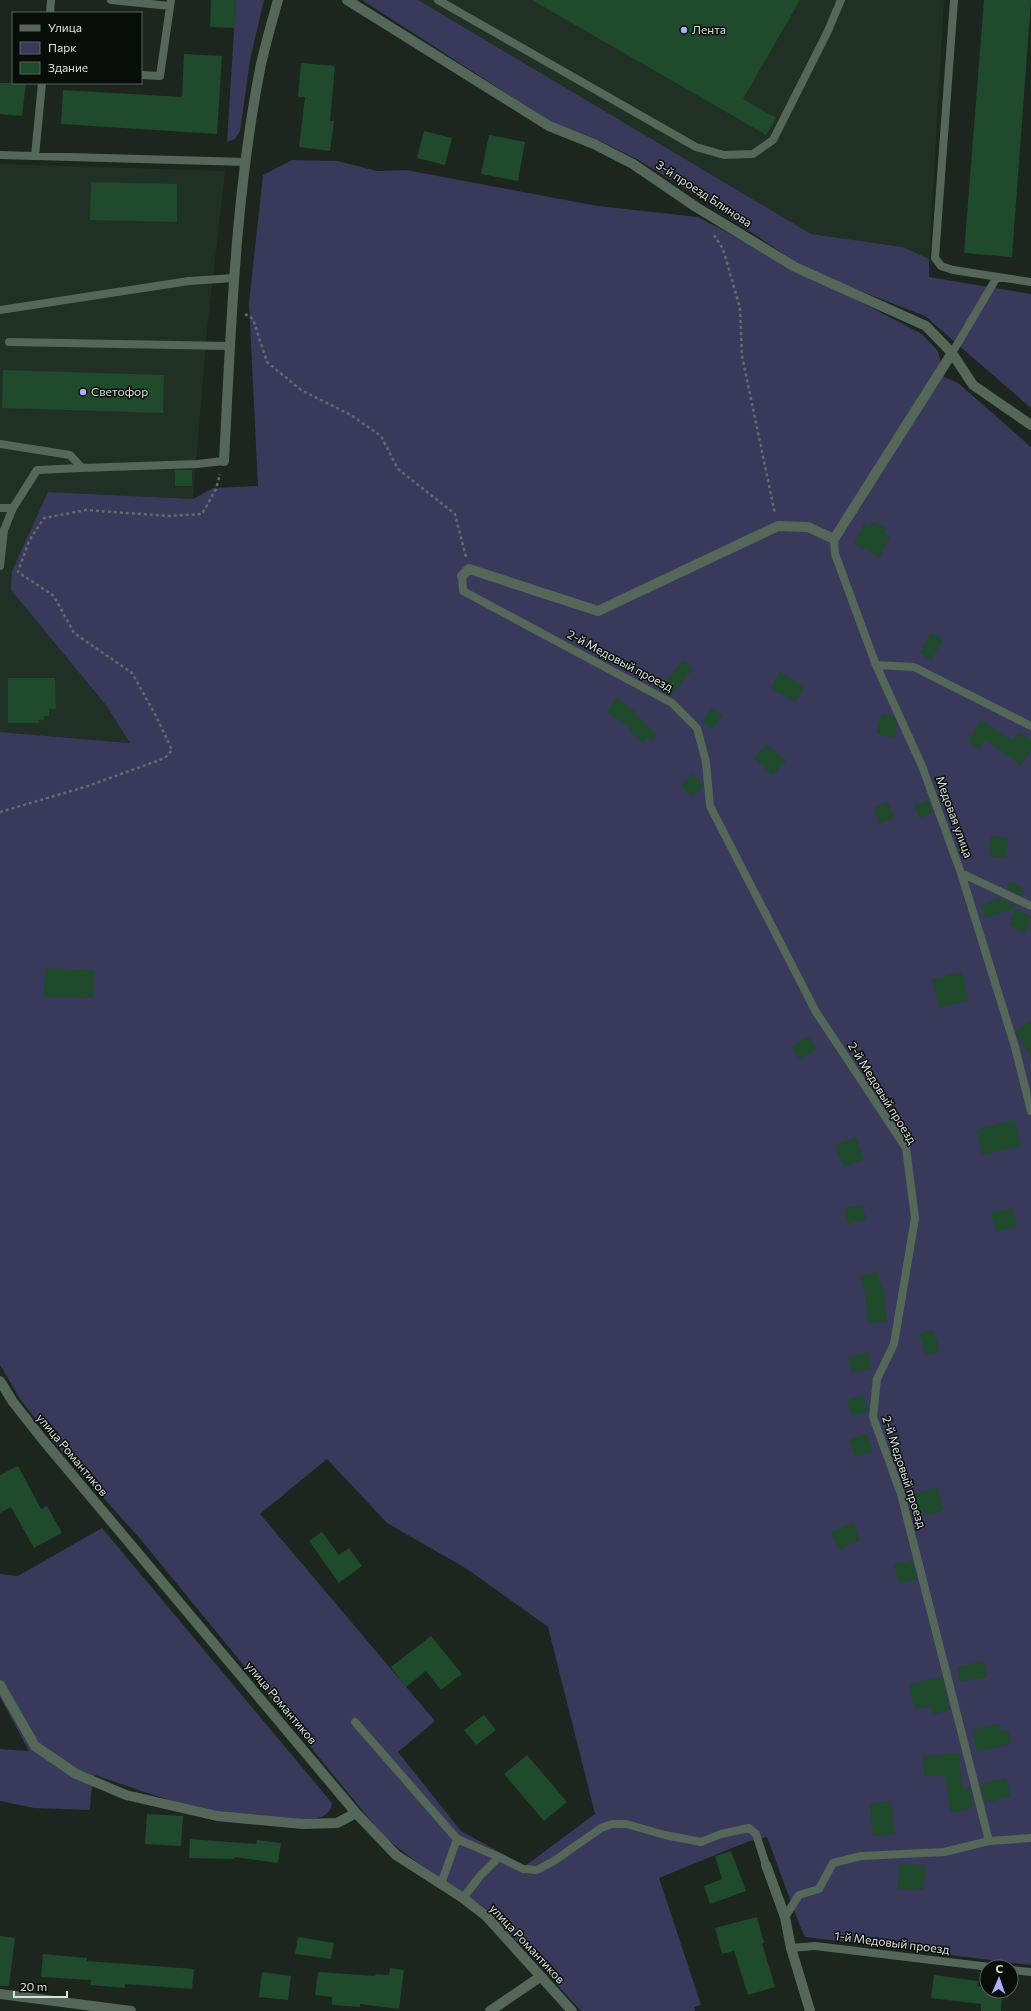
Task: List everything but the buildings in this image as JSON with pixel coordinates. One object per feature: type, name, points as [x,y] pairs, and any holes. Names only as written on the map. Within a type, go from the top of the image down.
[{"type":"street","points":[[224,461],[234,278],[245,162],[262,63],[278,0]]},
{"type":"street","name":"3-й проезд Блинова","points":[[347,0],[549,126],[594,144],[633,164],[696,207],[795,267],[926,326],[952,352],[973,385],[1031,425]]},
{"type":"street","points":[[466,573],[598,611],[778,526],[808,527],[834,539],[952,352]]},
{"type":"street","name":"улица Романтиков","points":[[0,1381],[13,1402],[42,1440],[356,1813],[396,1855],[463,1898],[486,1916],[572,2011]]},
{"type":"street","points":[[0,1685],[35,1746],[76,1774],[126,1796],[217,1816],[303,1824],[337,1823],[356,1813]]},
{"type":"street","points":[[766,1865],[785,1917],[791,1948],[810,2011]]},
{"type":"street","points":[[490,2011],[540,1977]]},
{"type":"street","points":[[0,1994],[131,2011]]},
{"type":"lane","points":[[50,12],[51,0]]},
{"type":"lane","points":[[111,0],[170,3],[160,76],[142,75]]},
{"type":"lane","points":[[438,0],[696,147],[724,155],[753,154],[773,140],[827,33],[840,0]]},
{"type":"lane","points":[[954,0],[935,258],[941,266],[953,270],[1031,282]]},
{"type":"lane","points":[[34,156],[42,84]]},
{"type":"lane","points":[[0,155],[245,162]]},
{"type":"lane","points":[[952,352],[997,277]]},
{"type":"lane","points":[[0,310],[189,281],[234,278]]},
{"type":"lane","points":[[9,342],[230,346]]},
{"type":"lane","points":[[0,444],[70,454],[82,468]]},
{"type":"lane","points":[[0,566],[4,530],[13,508],[37,470],[197,464],[224,461]]},
{"type":"lane","points":[[0,508],[13,508]]},
{"type":"lane","name":"Медовая улица","points":[[834,539],[835,554],[876,665],[922,766],[961,873],[1015,1047],[1031,1111]]},
{"type":"lane","name":"2-й Медовый проезд","points":[[466,573],[464,591],[672,703],[697,728],[706,762],[710,806],[816,1012],[906,1148],[915,1218],[894,1344],[877,1379],[873,1417],[901,1494],[989,1841]]},
{"type":"lane","points":[[876,665],[914,666],[1031,726]]},
{"type":"lane","points":[[961,873],[1031,906]]},
{"type":"lane","points":[[355,1722],[457,1839],[523,1869],[537,1870],[554,1861],[601,1828],[612,1824],[626,1824],[665,1835],[701,1842],[721,1834],[748,1828],[756,1834],[766,1865]]},
{"type":"lane","points":[[785,1917],[799,1895],[819,1889],[833,1863],[861,1856],[944,1852],[989,1841],[1031,1838]]},
{"type":"lane","points":[[441,1884],[457,1839]]},
{"type":"lane","points":[[463,1898],[480,1876],[499,1857]]},
{"type":"lane","name":"1-й Медовый проезд","points":[[791,1948],[815,1946],[979,1966]]},
{"type":"lane","points":[[1019,1971],[1031,1972]]},
{"type":"path","points":[[712,231],[723,249],[740,308],[742,356],[778,526]]},
{"type":"path","points":[[233,304],[253,319],[267,362],[301,390],[351,415],[381,436],[398,469],[455,514],[466,573]]},
{"type":"path","points":[[0,812],[95,784],[164,758],[172,750],[156,716],[132,673],[74,633],[54,596],[18,572],[29,541],[44,518],[86,510],[169,516],[202,514],[216,489],[224,461]]},
{"type":"shaded area","points":[[418,0],[944,0],[929,259],[903,247],[811,234]]},
{"type":"shaded area","points":[[0,164],[225,171],[207,330],[193,499],[48,492],[106,705],[131,743],[0,732]]},
{"type":"green space","points":[[236,0],[264,0],[250,60],[240,131],[235,139],[227,142]]},
{"type":"green space","points":[[362,0],[418,0],[811,234],[903,247],[929,259],[929,277],[1031,294],[1031,408],[925,316],[850,287],[797,263],[705,201],[637,159],[594,138],[551,122]]},
{"type":"green space","points":[[292,160],[337,161],[377,171],[406,170],[598,206],[698,217],[922,334],[938,351],[944,377],[958,383],[1031,447],[1031,1965],[1019,1964],[1019,1959],[983,1959],[805,1937],[767,1837],[747,1842],[659,1878],[701,2005],[694,2007],[695,2011],[581,2011],[490,1912],[406,1854],[380,1832],[142,1541],[51,1439],[20,1399],[0,1365],[0,732],[130,743],[106,705],[11,590],[12,571],[48,492],[193,499],[213,488],[258,486],[249,303],[263,175]],"holes":[[[327,1459],[387,1523],[467,1569],[548,1627],[595,1814],[525,1866],[461,1831],[398,1752],[435,1721],[260,1514]]]},
{"type":"green space","points":[[102,1528],[332,1803],[327,1814],[316,1818],[288,1820],[225,1814],[200,1809],[170,1800],[95,1775],[91,1793],[90,1810],[34,1808],[0,1801],[0,1749],[29,1751],[0,1697],[0,1574],[18,1576]]},
{"type":"place","name":"Лента","points":[[684,30]]},
{"type":"place","name":"Светофор","points":[[83,392]]}]
